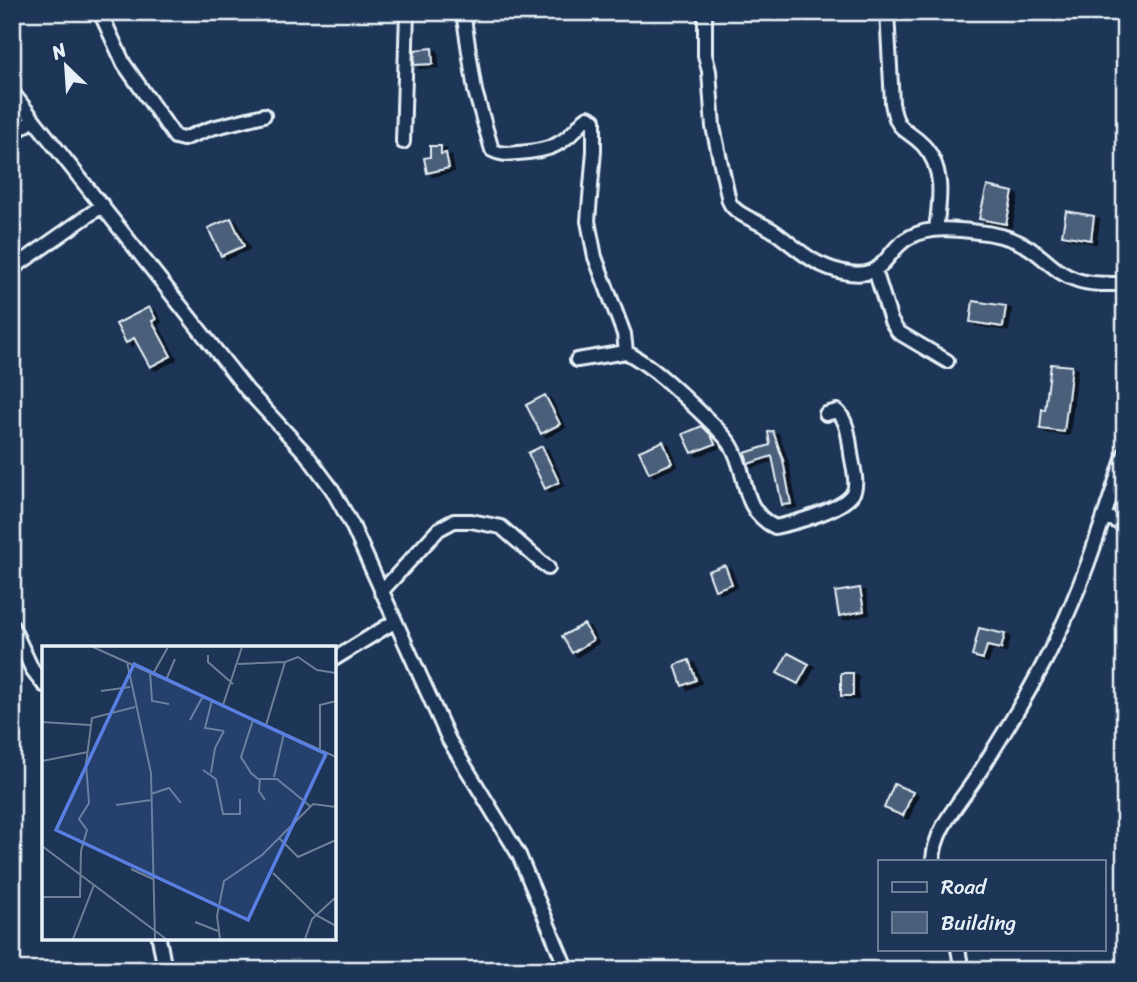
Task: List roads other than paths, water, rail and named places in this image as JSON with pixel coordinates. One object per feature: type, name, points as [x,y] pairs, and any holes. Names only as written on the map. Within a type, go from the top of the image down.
[{"type":"street","points":[[100,12],[124,64],[175,137],[183,139],[212,128],[264,115]]},
{"type":"street","points":[[403,142],[407,12]]},
{"type":"street","points":[[463,12],[475,91],[492,150],[501,155],[549,150],[564,141],[588,117],[594,120],[588,221],[595,257],[624,334],[626,352]]},
{"type":"street","points":[[705,12],[705,55],[712,96],[713,127],[731,206],[761,222],[819,264],[854,274],[865,274],[875,270],[898,244],[913,235],[936,229],[981,232],[1024,244],[1054,269],[1075,279],[1090,283],[1125,284]]},
{"type":"street","points":[[887,12],[894,118],[901,129],[922,144],[932,156],[937,168],[940,194],[936,229]]},
{"type":"street","points":[[12,92],[247,390],[306,454],[332,489],[352,525],[449,740],[519,855],[568,970]]},
{"type":"street","points":[[12,134],[34,120]]},
{"type":"street","points":[[12,269],[103,205]]},
{"type":"street","points":[[875,270],[891,321],[898,332],[947,361]]},
{"type":"street","points":[[577,360],[626,352],[660,374],[732,446],[755,512],[762,521],[775,527],[840,505],[850,499],[856,488],[844,421],[837,411],[826,414]]},
{"type":"street","points":[[933,860],[937,835],[979,774],[1057,639],[1089,561],[1125,453]]},
{"type":"street","points":[[1104,516],[1125,525]]},
{"type":"street","points":[[381,592],[439,529],[454,521],[471,520],[500,527],[548,568]]},
{"type":"street","points":[[336,658],[394,622]]},
{"type":"street","points":[[12,626],[32,669],[42,682]]},
{"type":"street","points":[[159,940],[165,970]]},
{"type":"street","points":[[958,950],[962,970]]}]
